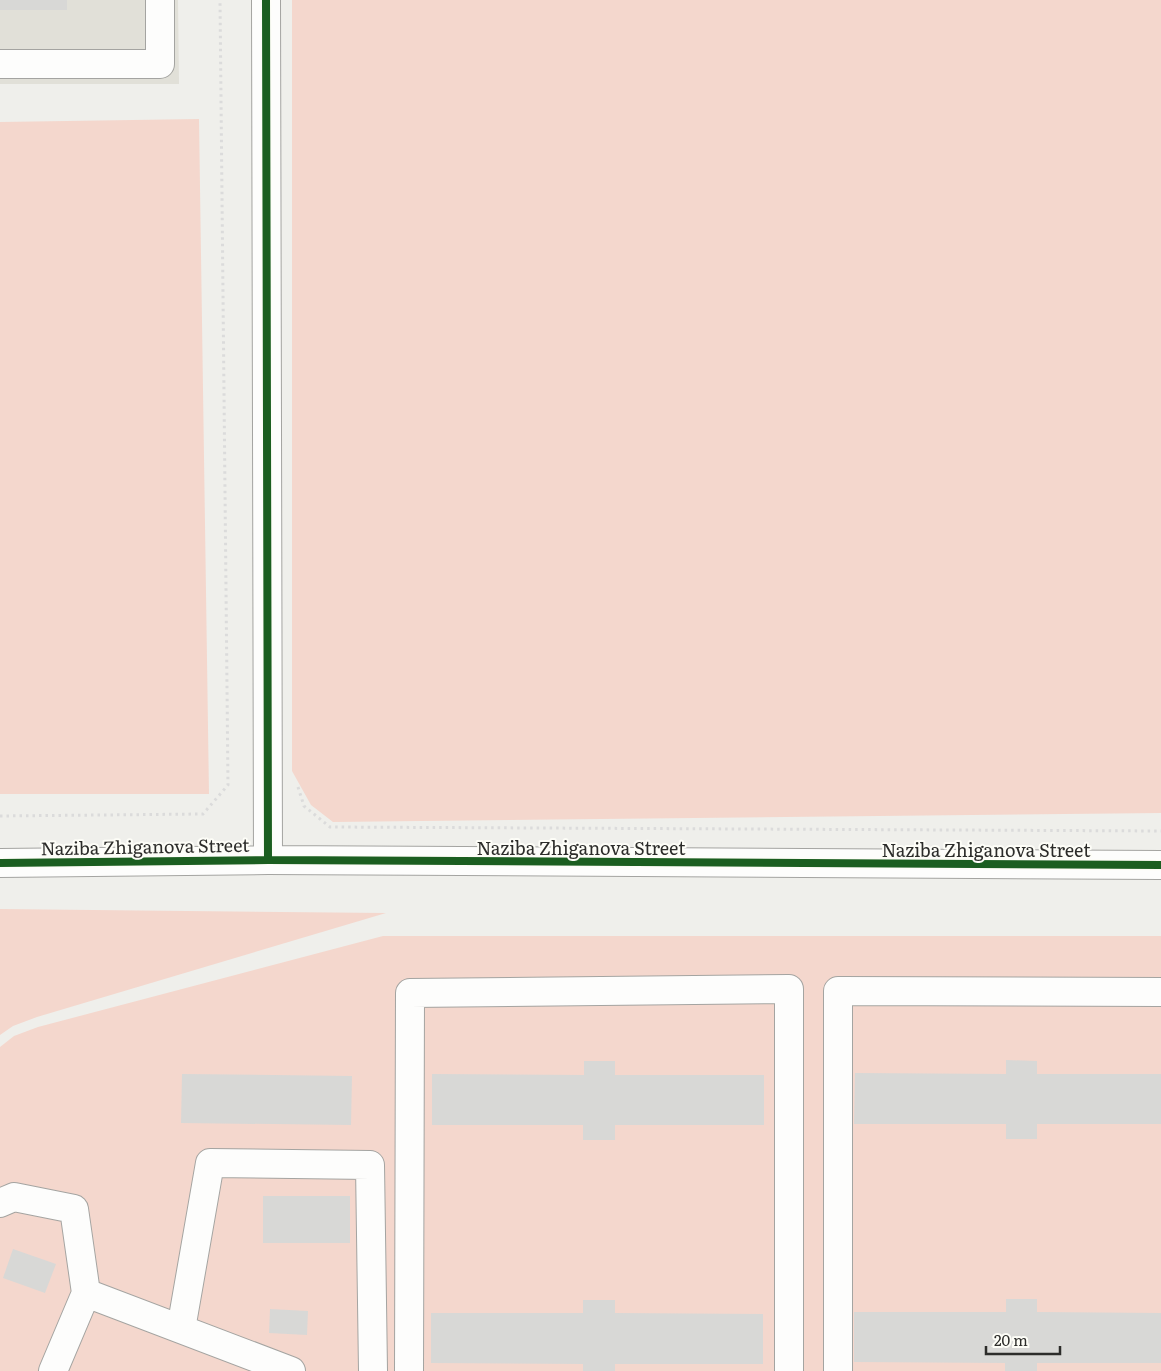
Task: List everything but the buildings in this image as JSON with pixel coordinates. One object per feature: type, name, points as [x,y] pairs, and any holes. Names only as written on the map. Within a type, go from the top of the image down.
[{"type":"street","points":[[0,64],[160,64],[160,0]]},
{"type":"street","points":[[266,0],[268,860]]},
{"type":"street","name":"Naziba Zhiganova Street","points":[[0,863],[268,860],[1161,865]]},
{"type":"street","points":[[409,1371],[410,993],[789,990],[789,1371]]},
{"type":"street","points":[[838,1371],[838,991],[1161,992]]},
{"type":"street","points":[[181,1329],[210,1163],[370,1165],[373,1371]]},
{"type":"street","points":[[0,1202],[14,1197],[74,1209],[86,1293],[53,1371]]},
{"type":"street","points":[[86,1293],[291,1371]]},
{"type":"path","points":[[0,816],[203,814],[228,786],[220,0]]},
{"type":"path","points":[[298,787],[304,806],[330,827],[1161,831]]},
{"type":"shaded area","points":[[0,0],[178,0],[179,84],[0,84]]},
{"type":"shaded area","points":[[292,0],[1161,0],[1161,813],[333,822],[311,805],[292,771]]},
{"type":"shaded area","points":[[199,119],[209,794],[0,794],[0,122]]},
{"type":"shaded area","points":[[0,909],[386,913],[37,1017],[13,1026],[0,1035]]},
{"type":"shaded area","points":[[383,936],[1161,936],[1161,1371],[0,1371],[0,1047],[14,1036],[38,1027]]},
{"type":"cycle path","points":[[266,0],[268,860]]},
{"type":"cycle path","points":[[0,863],[268,860],[1161,865]]}]
